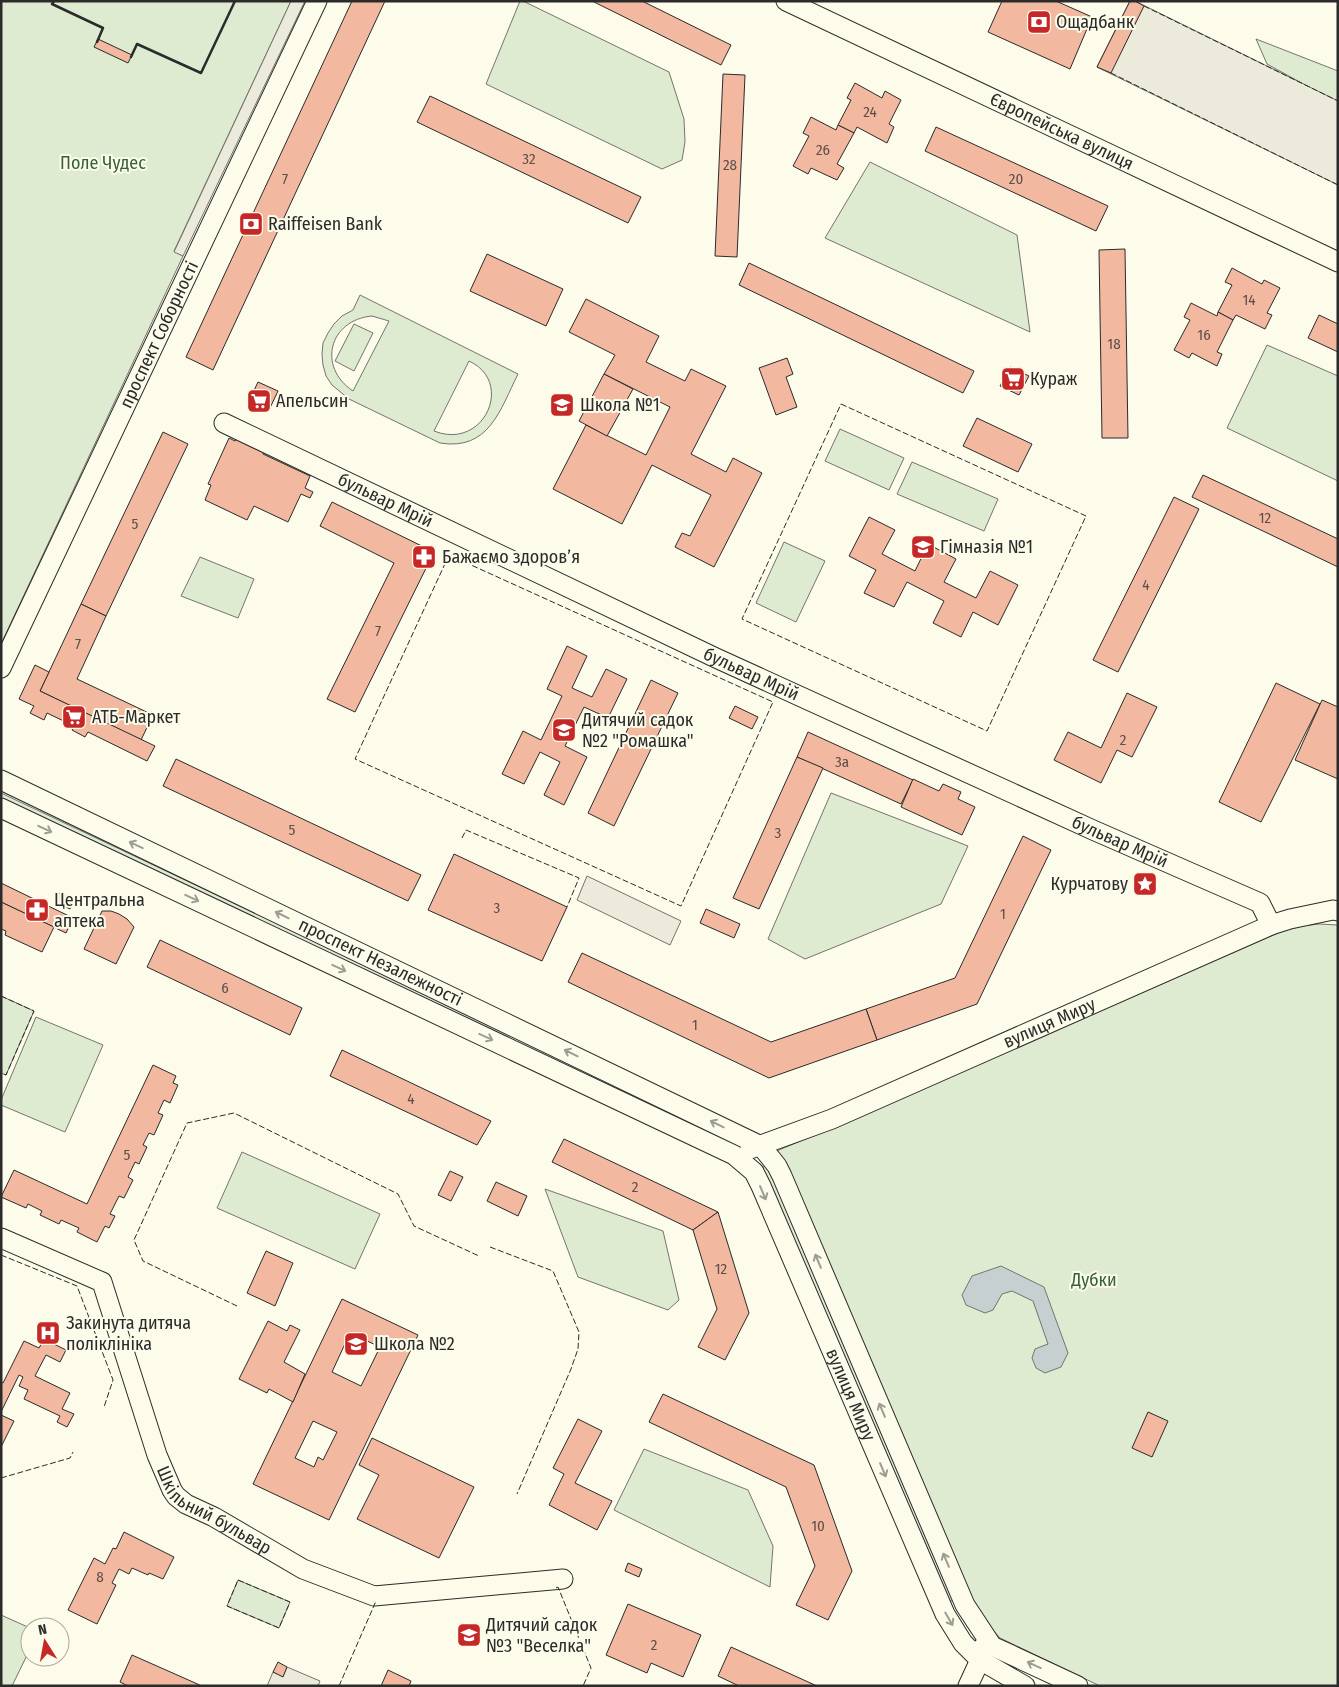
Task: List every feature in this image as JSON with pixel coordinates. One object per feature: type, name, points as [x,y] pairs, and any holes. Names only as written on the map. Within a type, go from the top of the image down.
[{"type":"street","name":"проспект Соборності","points":[[1,668],[317,1]]},
{"type":"street","name":"Європейська вулиця","points":[[786,1],[1338,262]]},
{"type":"street","name":"бульвар Мрій","points":[[224,423],[716,658],[1260,903],[1271,925]]},
{"type":"street","name":"проспект Незалежності","points":[[1,780],[428,986],[522,1029],[761,1146]]},
{"type":"street","name":"проспект Незалежності","points":[[1,808],[734,1155]]},
{"type":"street","name":"вулиця Миру","points":[[734,1155],[832,1119],[1271,925],[1336,908]]},
{"type":"street","name":"вулиця Миру","points":[[761,1146],[777,1166],[782,1176],[965,1605],[992,1646],[1078,1686]]},
{"type":"street","name":"вулиця Миру","points":[[734,1155],[754,1172],[761,1186],[945,1614],[963,1643],[980,1660],[1024,1686]]},
{"type":"street","name":"Шкільний бульвар","points":[[1,1238],[102,1282],[157,1455],[172,1490],[186,1504],[214,1517],[304,1569],[374,1596],[563,1579]]},
{"type":"street","points":[[968,1686],[980,1660],[984,1635]]},
{"type":"green space","name":"Поле Чудес","points":[[1,1],[291,1],[174,251],[183,256],[1,644]]},
{"type":"green space","points":[[520,1],[669,72],[684,119],[685,142],[682,160],[662,169],[486,84]]},
{"type":"green space","points":[[1256,39],[1338,71],[1338,103],[1267,64]]},
{"type":"green space","points":[[870,162],[1017,235],[1030,332],[825,238]]},
{"type":"green space","points":[[360,295],[518,374],[491,425],[470,441],[457,444],[440,443],[349,399],[332,385],[326,376],[323,365],[323,343],[334,324],[342,316],[353,310]],"holes":[[[372,316],[389,321],[353,391],[342,381],[335,370],[332,358],[333,346],[338,335],[346,326],[357,319]],[[469,361],[483,371],[490,384],[491,398],[488,411],[479,423],[467,431],[452,435],[434,431]]]},
{"type":"green space","points":[[354,324],[373,333],[354,371],[335,361]]},
{"type":"green space","points":[[1267,345],[1338,376],[1338,481],[1227,428]]},
{"type":"green space","points":[[840,429],[904,458],[889,490],[825,461]]},
{"type":"green space","points":[[912,462],[998,499],[984,531],[897,494]]},
{"type":"green space","points":[[784,542],[825,561],[796,622],[756,603]]},
{"type":"green space","points":[[200,557],[254,579],[238,618],[181,596]]},
{"type":"green space","points":[[1,793],[712,1129],[709,1136],[1,801]]},
{"type":"green space","points":[[831,793],[968,846],[941,904],[805,959],[768,939]]},
{"type":"green space","name":"Дубки","points":[[1319,924],[1338,925],[1338,1686],[1100,1686],[1000,1638],[980,1616],[774,1152],[847,1122],[1283,931]]},
{"type":"green space","points":[[1,996],[34,1011],[6,1075],[1,1073]]},
{"type":"green space","points":[[36,1017],[103,1045],[65,1132],[1,1105],[1,1100]]},
{"type":"green space","points":[[242,1152],[380,1214],[355,1269],[217,1208]]},
{"type":"green space","points":[[768,1165],[956,1599],[949,1602],[761,1168]]},
{"type":"green space","points":[[545,1189],[663,1231],[679,1300],[668,1310],[578,1277]]},
{"type":"green space","points":[[644,1449],[748,1490],[773,1546],[770,1587],[614,1510]]},
{"type":"green space","points":[[238,1580],[290,1602],[279,1628],[227,1606]]},
{"type":"green space","points":[[1,1615],[20,1624],[21,1667],[12,1686],[1,1686]]},
{"type":"shaded area","points":[[291,1],[305,1],[183,256],[174,252]]},
{"type":"shaded area","points":[[1130,1],[1135,1],[1338,101],[1338,185],[1097,67]]},
{"type":"shaded area","points":[[587,876],[681,921],[670,945],[577,900]]},
{"type":"shaded area","points":[[1001,1266],[1044,1287],[1068,1353],[1061,1367],[1045,1373],[1036,1368],[1032,1358],[1035,1349],[1048,1344],[1033,1301],[1012,1291],[1002,1294],[993,1310],[985,1313],[966,1305],[962,1295],[972,1276]]},
{"type":"shaded area","points":[[287,1667],[320,1681],[318,1686],[267,1686],[273,1672],[283,1676]]},
{"type":"building","points":[[352,1],[385,1],[213,370],[186,357]]},
{"type":"building","points":[[592,1],[642,1],[731,45],[721,65]]},
{"type":"building","points":[[1002,1],[1056,1],[1092,17],[1070,69],[988,32]]},
{"type":"building","points":[[1130,1],[1135,1],[1144,6],[1111,73],[1097,67]]},
{"type":"building","points":[[98,39],[132,55],[128,63],[94,47]]},
{"type":"building","points":[[723,74],[745,75],[737,257],[715,256]]},
{"type":"building","points":[[855,83],[882,98],[885,91],[901,100],[889,124],[894,127],[887,143],[857,127],[854,133],[838,125],[851,100],[847,98]]},
{"type":"building","points":[[430,96],[641,197],[628,223],[417,122]]},
{"type":"building","points":[[811,117],[836,130],[838,125],[854,133],[837,164],[844,168],[837,180],[811,168],[808,174],[793,166],[809,136],[803,133]]},
{"type":"building","points":[[936,127],[1108,206],[1096,231],[925,151]]},
{"type":"building","points":[[1125,249],[1128,438],[1102,438],[1099,250]]},
{"type":"building","points":[[487,254],[563,289],[546,326],[470,291]]},
{"type":"building","points":[[749,263],[974,371],[963,393],[739,285]]},
{"type":"building","points":[[1232,268],[1262,284],[1264,280],[1280,288],[1267,313],[1272,315],[1265,329],[1236,315],[1233,320],[1218,312],[1232,285],[1225,282]]},
{"type":"building","points":[[586,299],[659,336],[646,362],[685,381],[691,369],[726,386],[691,454],[726,472],[733,458],[762,473],[714,567],[675,547],[682,533],[690,536],[711,495],[652,465],[622,524],[553,489],[586,425],[646,455],[670,407],[604,374],[615,355],[569,332]]},
{"type":"building","points":[[1191,303],[1217,316],[1218,312],[1233,320],[1217,352],[1222,354],[1217,366],[1192,353],[1189,358],[1174,350],[1190,320],[1184,317]]},
{"type":"building","points":[[1319,315],[1338,324],[1338,352],[1308,338]]},
{"type":"building","points":[[787,358],[793,374],[786,377],[797,407],[776,415],[759,368]]},
{"type":"building","points":[[1010,367],[1029,376],[1019,395],[1000,386]]},
{"type":"building","points":[[604,374],[633,389],[607,436],[579,421]]},
{"type":"building","points":[[258,382],[278,391],[269,410],[249,401]]},
{"type":"building","points":[[977,418],[1032,444],[1018,472],[963,446]]},
{"type":"building","points":[[163,432],[188,444],[106,616],[81,604]]},
{"type":"building","points":[[238,436],[265,448],[263,454],[310,476],[305,488],[313,492],[310,498],[301,494],[288,522],[254,506],[247,520],[205,500],[211,485],[208,484],[229,438],[235,441]]},
{"type":"building","points":[[1203,475],[1338,539],[1338,567],[1192,497]]},
{"type":"building","points":[[1174,497],[1199,509],[1118,672],[1093,660]]},
{"type":"building","points":[[332,502],[434,552],[355,712],[327,699],[394,563],[320,526]]},
{"type":"building","points":[[869,517],[895,530],[882,554],[915,571],[928,544],[956,559],[944,582],[976,598],[990,571],[1018,585],[998,625],[973,612],[961,637],[933,623],[944,601],[907,582],[894,607],[864,593],[876,570],[849,556]]},
{"type":"building","points":[[81,604],[106,616],[77,679],[153,715],[141,740],[40,691]]},
{"type":"building","points":[[567,646],[587,656],[572,688],[592,697],[606,669],[627,679],[608,718],[584,707],[565,746],[587,757],[564,805],[544,795],[560,762],[540,752],[524,784],[502,774],[523,731],[541,740],[562,696],[547,689]]},
{"type":"building","name":"АТБ-Маркет","points":[[35,665],[49,672],[40,691],[155,746],[147,761],[88,732],[85,737],[72,730],[74,726],[47,713],[44,720],[30,713],[34,706],[19,699]]},
{"type":"building","points":[[651,680],[678,693],[614,826],[588,813]]},
{"type":"building","points":[[1276,683],[1320,704],[1261,822],[1219,802]]},
{"type":"building","points":[[1127,693],[1157,707],[1132,757],[1117,750],[1101,783],[1054,760],[1068,732],[1101,748]]},
{"type":"building","points":[[1322,700],[1338,707],[1338,779],[1295,760]]},
{"type":"building","points":[[735,706],[758,717],[752,729],[729,718]]},
{"type":"building","points":[[808,732],[913,780],[901,804],[797,757]]},
{"type":"building","points":[[797,757],[823,768],[759,909],[733,898]]},
{"type":"building","points":[[176,759],[421,875],[408,901],[163,786]]},
{"type":"building","points":[[913,779],[939,791],[943,784],[961,792],[958,799],[975,807],[962,835],[901,807]]},
{"type":"building","points":[[1023,836],[1051,850],[977,1004],[877,1040],[866,1009],[955,978]]},
{"type":"building","points":[[454,854],[567,907],[542,961],[428,910]]},
{"type":"building","name":"Центральна аптека","points":[[1,883],[73,918],[66,933],[1,902]]},
{"type":"building","points":[[59,893],[73,900],[70,909],[55,902]]},
{"type":"building","points":[[1,902],[54,927],[42,952],[5,935],[6,931],[1,929]]},
{"type":"building","points":[[706,909],[740,924],[734,938],[700,923]]},
{"type":"building","points":[[102,911],[111,911],[119,914],[134,927],[116,964],[84,949]]},
{"type":"building","points":[[160,940],[302,1008],[290,1035],[147,967]]},
{"type":"building","points":[[582,953],[771,1042],[866,1009],[877,1040],[769,1078],[568,982]]},
{"type":"building","points":[[342,1050],[491,1121],[477,1145],[330,1076]]},
{"type":"building","points":[[153,1065],[176,1076],[173,1083],[178,1085],[170,1103],[164,1100],[158,1113],[163,1115],[154,1135],[149,1133],[143,1145],[147,1147],[139,1164],[135,1162],[128,1177],[133,1180],[124,1198],[119,1196],[110,1214],[115,1216],[109,1228],[105,1226],[97,1242],[77,1232],[79,1228],[61,1220],[59,1224],[40,1215],[42,1211],[28,1204],[26,1208],[1,1197],[14,1170],[87,1204]]},
{"type":"building","points":[[564,1139],[718,1212],[693,1230],[552,1162]]},
{"type":"building","points":[[450,1171],[463,1177],[451,1201],[438,1195]]},
{"type":"building","points":[[496,1182],[527,1196],[518,1216],[487,1201]]},
{"type":"building","points":[[718,1212],[749,1313],[725,1360],[698,1347],[717,1309],[693,1230]]},
{"type":"building","points":[[266,1251],[293,1263],[275,1306],[247,1293]]},
{"type":"building","points":[[342,1299],[418,1335],[329,1520],[253,1484]],"holes":[[[350,1333],[380,1347],[361,1386],[332,1372]],[[313,1421],[337,1432],[323,1460],[318,1457],[314,1467],[295,1458]]]},
{"type":"building","points":[[268,1321],[287,1331],[290,1325],[300,1330],[284,1362],[305,1374],[293,1402],[269,1389],[267,1393],[239,1379]]},
{"type":"building","points":[[44,1339],[66,1350],[60,1362],[46,1355],[35,1376],[70,1393],[62,1409],[74,1414],[67,1427],[57,1422],[60,1416],[24,1399],[28,1390],[19,1386],[23,1377],[19,1375],[1,1412],[1,1382],[3,1383],[24,1341],[39,1348]]},
{"type":"building","points":[[663,1394],[814,1465],[852,1571],[828,1620],[796,1605],[815,1566],[786,1487],[649,1422]]},
{"type":"building","points":[[1148,1412],[1168,1421],[1152,1457],[1132,1448]]},
{"type":"building","points":[[1,1415],[14,1421],[1,1447]]},
{"type":"building","points":[[578,1419],[602,1431],[575,1483],[612,1501],[597,1530],[549,1505],[564,1474],[553,1468]]},
{"type":"building","points":[[372,1438],[474,1487],[439,1558],[357,1519],[379,1475],[359,1465]]},
{"type":"building","points":[[124,1532],[174,1557],[163,1579],[132,1568],[129,1574],[119,1569],[112,1583],[116,1585],[97,1624],[68,1610],[94,1558],[105,1564],[113,1548],[116,1549]]},
{"type":"building","points":[[628,1563],[642,1569],[639,1577],[625,1571]]},
{"type":"building","points":[[628,1604],[701,1635],[683,1677],[651,1663],[647,1673],[606,1655]]},
{"type":"building","points":[[731,1647],[817,1686],[739,1686],[718,1676]]},
{"type":"building","points":[[132,1655],[202,1686],[128,1686],[120,1682]]},
{"type":"building","points":[[278,1662],[287,1667],[283,1677],[273,1672]]},
{"type":"building","points":[[388,1670],[411,1681],[409,1686],[381,1686]]},
{"type":"fence","points":[[1144,6],[1338,101]]},
{"type":"fence","points":[[1111,73],[1338,185]]},
{"type":"fence","points":[[841,404],[1086,516],[987,731],[742,619],[841,404]]},
{"type":"fence","points":[[449,555],[773,702],[681,906],[355,759],[449,555]]},
{"type":"fence","points":[[462,838],[466,830],[579,878],[567,907]]},
{"type":"fence","points":[[1,996],[34,1011],[6,1075],[1,1073]]},
{"type":"fence","points":[[237,1306],[143,1261],[134,1240],[187,1123],[234,1113],[398,1194],[414,1226],[479,1256]]},
{"type":"fence","points":[[490,1247],[553,1271],[579,1332],[578,1349],[571,1369],[517,1494]]},
{"type":"fence","points":[[1,1255],[77,1286],[113,1380],[104,1407]]},
{"type":"fence","points":[[1,1478],[70,1458],[73,1452]]},
{"type":"fence","points":[[238,1580],[290,1602],[279,1628],[227,1606],[238,1580]]},
{"type":"fence","points":[[556,1588],[558,1587],[591,1668],[583,1686]]},
{"type":"fence","points":[[339,1686],[376,1601]]},
{"type":"wall","points":[[54,1],[52,4],[103,28],[97,42]]},
{"type":"wall","points":[[131,57],[137,44],[201,73],[235,1]]},
{"type":"place","name":"Ощадбанк","points":[[1039,22]]},
{"type":"place","name":"Raiffeisen Bank","points":[[251,224]]},
{"type":"place","name":"Кураж","points":[[1013,379]]},
{"type":"place","name":"Апельсин","points":[[259,401]]},
{"type":"place","name":"Школа №1","points":[[562,405]]},
{"type":"place","name":"Гімназія №1","points":[[923,547]]},
{"type":"place","name":"Бажаємо здоровʼя","points":[[424,557]]},
{"type":"place","name":"АТБ-Маркет","points":[[74,717]]},
{"type":"place","name":"Дитячий садок №2 \"Ромашка\"","points":[[564,730]]},
{"type":"place","name":"Курчатову","points":[[1145,884]]},
{"type":"place","name":"Центральна аптека","points":[[37,910]]},
{"type":"place","name":"Закинута дитяча поліклініка","points":[[48,1333]]},
{"type":"place","name":"Школа №2","points":[[356,1344]]},
{"type":"place","name":"Дитячий садок №3 \"Веселка\"","points":[[469,1635]]}]
